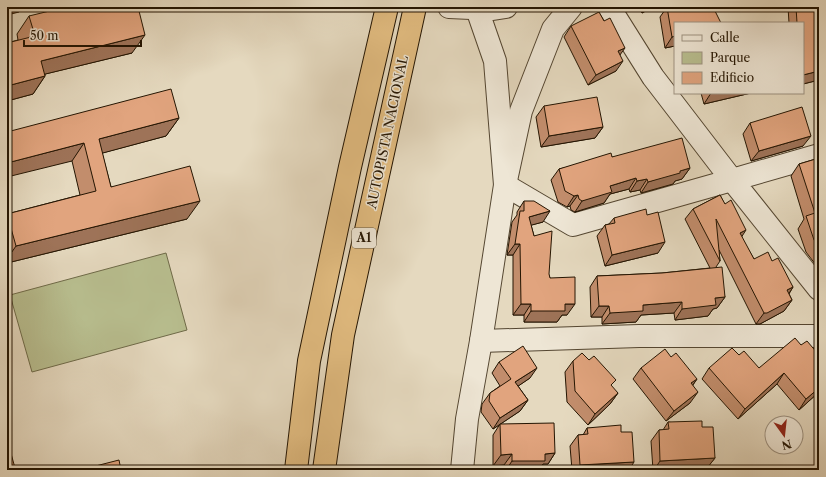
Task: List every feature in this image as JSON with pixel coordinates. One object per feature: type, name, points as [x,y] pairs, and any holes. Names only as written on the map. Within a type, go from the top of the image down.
[{"type":"highway","name":"AUTOPISTA NACIONAL","points":[[296,470],[309,362],[387,7]]},
{"type":"highway","name":"AUTOPISTA NACIONAL","points":[[324,470],[343,335],[415,7]]},
{"type":"street","points":[[449,7],[506,7]]},
{"type":"street","points":[[462,470],[467,420],[481,341],[505,185],[521,111],[553,29],[571,7]]},
{"type":"street","points":[[609,7],[653,77],[732,180],[819,289]]},
{"type":"street","points":[[477,8],[495,61],[505,185]]},
{"type":"street","points":[[505,185],[574,225],[819,155]]},
{"type":"street","points":[[481,341],[639,336],[819,336]]},
{"type":"green space","points":[[166,253],[187,330],[32,372],[10,295]]},
{"type":"building","points":[[66,7],[138,7],[145,35],[41,61],[45,76],[7,86],[7,43],[35,36],[29,16]]},
{"type":"building","points":[[667,7],[713,7],[720,22],[674,22],[674,36],[672,37]]},
{"type":"building","points":[[796,7],[819,7],[819,71],[804,75],[804,22],[797,22]]},
{"type":"building","points":[[599,12],[604,21],[610,18],[625,48],[618,51],[623,61],[596,75],[571,26]]},
{"type":"building","points":[[171,89],[179,118],[99,139],[111,187],[190,166],[200,201],[16,246],[7,214],[96,191],[84,143],[7,163],[7,132]]},
{"type":"building","points":[[597,97],[603,127],[549,136],[544,106]]},
{"type":"building","points":[[802,107],[811,136],[759,151],[750,123]]},
{"type":"building","points":[[682,138],[690,168],[680,171],[680,173],[648,182],[647,179],[637,181],[636,178],[610,186],[612,192],[582,201],[579,199],[578,195],[574,196],[565,191],[559,169],[611,153],[612,157]]},
{"type":"building","points":[[819,158],[819,246],[814,240],[806,216],[815,213],[799,164]]},
{"type":"building","points":[[720,195],[725,204],[731,200],[746,230],[740,233],[754,259],[768,252],[772,261],[778,258],[793,287],[787,290],[792,300],[767,313],[764,313],[716,219],[720,261],[693,209]]},
{"type":"building","points":[[524,201],[534,201],[550,211],[529,217],[534,236],[552,231],[550,278],[575,277],[575,304],[565,304],[565,311],[531,311],[531,304],[521,304],[520,244],[515,244],[520,211],[524,211]]},
{"type":"building","points":[[646,209],[647,215],[658,212],[665,242],[612,255],[605,225],[615,223],[614,218]]},
{"type":"building","points":[[722,267],[725,297],[715,298],[716,305],[682,309],[682,302],[643,305],[643,311],[610,313],[609,306],[599,306],[597,276],[662,273]]},
{"type":"building","points":[[795,338],[801,345],[807,341],[819,355],[819,388],[806,399],[784,373],[745,409],[709,368],[732,348],[739,355],[744,351],[759,368]]},
{"type":"building","points":[[523,346],[537,368],[515,382],[528,400],[500,418],[489,401],[490,393],[511,379],[499,362]]},
{"type":"building","points":[[665,349],[671,357],[676,353],[697,379],[691,383],[698,392],[674,411],[641,368]]},
{"type":"building","points":[[582,353],[589,360],[594,356],[616,380],[611,385],[618,393],[595,414],[575,391],[573,361]]},
{"type":"building","points":[[702,421],[702,427],[713,427],[715,458],[660,461],[659,430],[669,429],[668,422]]},
{"type":"building","points":[[554,423],[555,453],[545,454],[545,461],[512,461],[512,454],[501,455],[500,424]]},
{"type":"building","points":[[621,425],[621,432],[632,432],[634,462],[580,465],[578,435],[588,434],[587,428]]},
{"type":"building","points":[[7,439],[15,468],[18,467],[18,470],[7,470]]},
{"type":"building","points":[[119,460],[121,470],[80,470]]}]
